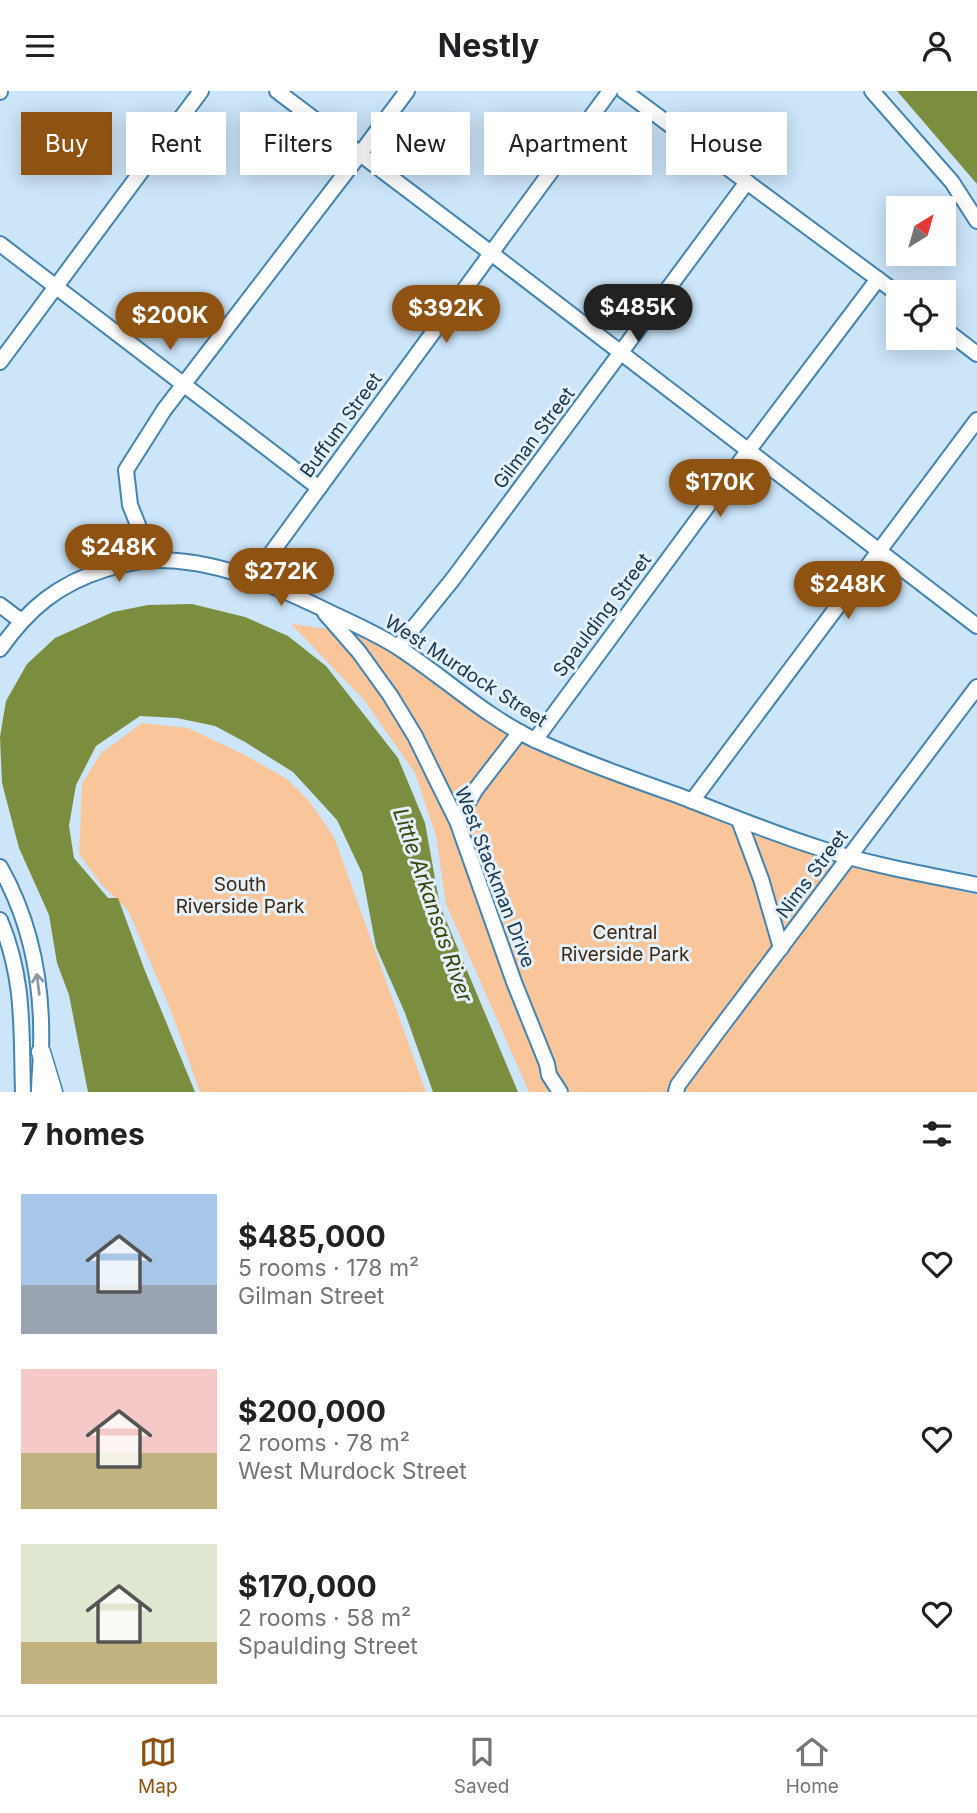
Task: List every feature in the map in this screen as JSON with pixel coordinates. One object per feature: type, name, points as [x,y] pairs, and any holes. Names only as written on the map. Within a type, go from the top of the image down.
[{"type":"main road","points":[[41,1052],[53,1092]]},
{"type":"street","points":[[0,362],[201,91]]},
{"type":"street","points":[[277,91],[977,626]]},
{"type":"street","points":[[152,560],[130,505],[126,470],[164,409],[407,91]]},
{"type":"street","name":"Buffum Street","points":[[253,578],[610,91]]},
{"type":"street","points":[[624,91],[886,285]]},
{"type":"street","points":[[872,91],[952,182],[977,221]]},
{"type":"street","name":"Gilman Street","points":[[398,647],[453,579],[747,182]]},
{"type":"street","points":[[0,244],[319,488]]},
{"type":"street","name":"Spaulding Street","points":[[534,740],[878,279]]},
{"type":"street","points":[[956,338],[977,354]]},
{"type":"street","points":[[692,801],[977,420]]},
{"type":"street","name":"West Murdock Street","points":[[0,649],[21,621],[45,599],[74,581],[116,566],[152,560],[187,562],[253,578],[279,588],[398,647],[463,695],[534,740],[818,848],[977,885]]},
{"type":"street","points":[[0,605],[21,621]]},
{"type":"street","name":"West Stackman Drive","points":[[322,609],[359,652],[390,695],[415,736],[457,821],[549,1075],[560,1092]]},
{"type":"street","name":"Nims Street","points":[[674,1090],[977,687]]},
{"type":"street","points":[[457,821],[476,789],[520,732]]},
{"type":"street","points":[[739,820],[761,879],[781,948]]},
{"type":"street","points":[[0,867],[18,904],[32,946],[38,986],[41,1052],[39,1092]]},
{"type":"street","points":[[0,920],[9,943],[20,992],[23,1092]]},
{"type":"street","name":"West Stackman Drive","points":[[547,1064],[567,1092]]},
{"type":"green space","name":"Central Riverside Park","points":[[291,624],[358,633],[396,653],[438,686],[536,751],[771,839],[870,869],[977,895],[977,1092],[529,1092],[446,904],[436,836],[415,773],[364,700]]},
{"type":"green space","name":"South Riverside Park","points":[[142,723],[188,728],[287,779],[310,802],[334,837],[426,1092],[200,1092],[171,1011],[128,910],[102,885],[79,854],[82,784],[101,753]]},
{"type":"water","points":[[897,91],[977,91],[977,184]]},
{"type":"water","name":"Little Arkansas River","points":[[192,604],[245,617],[288,636],[326,666],[398,758],[425,823],[440,906],[518,1092],[433,1092],[405,1013],[376,947],[362,873],[337,820],[293,772],[215,726],[177,718],[140,716],[96,746],[76,785],[69,826],[74,858],[108,898],[118,898],[195,1092],[88,1092],[69,995],[57,963],[49,915],[19,848],[2,783],[0,737],[6,701],[27,664],[55,638],[113,612],[148,605]]}]
